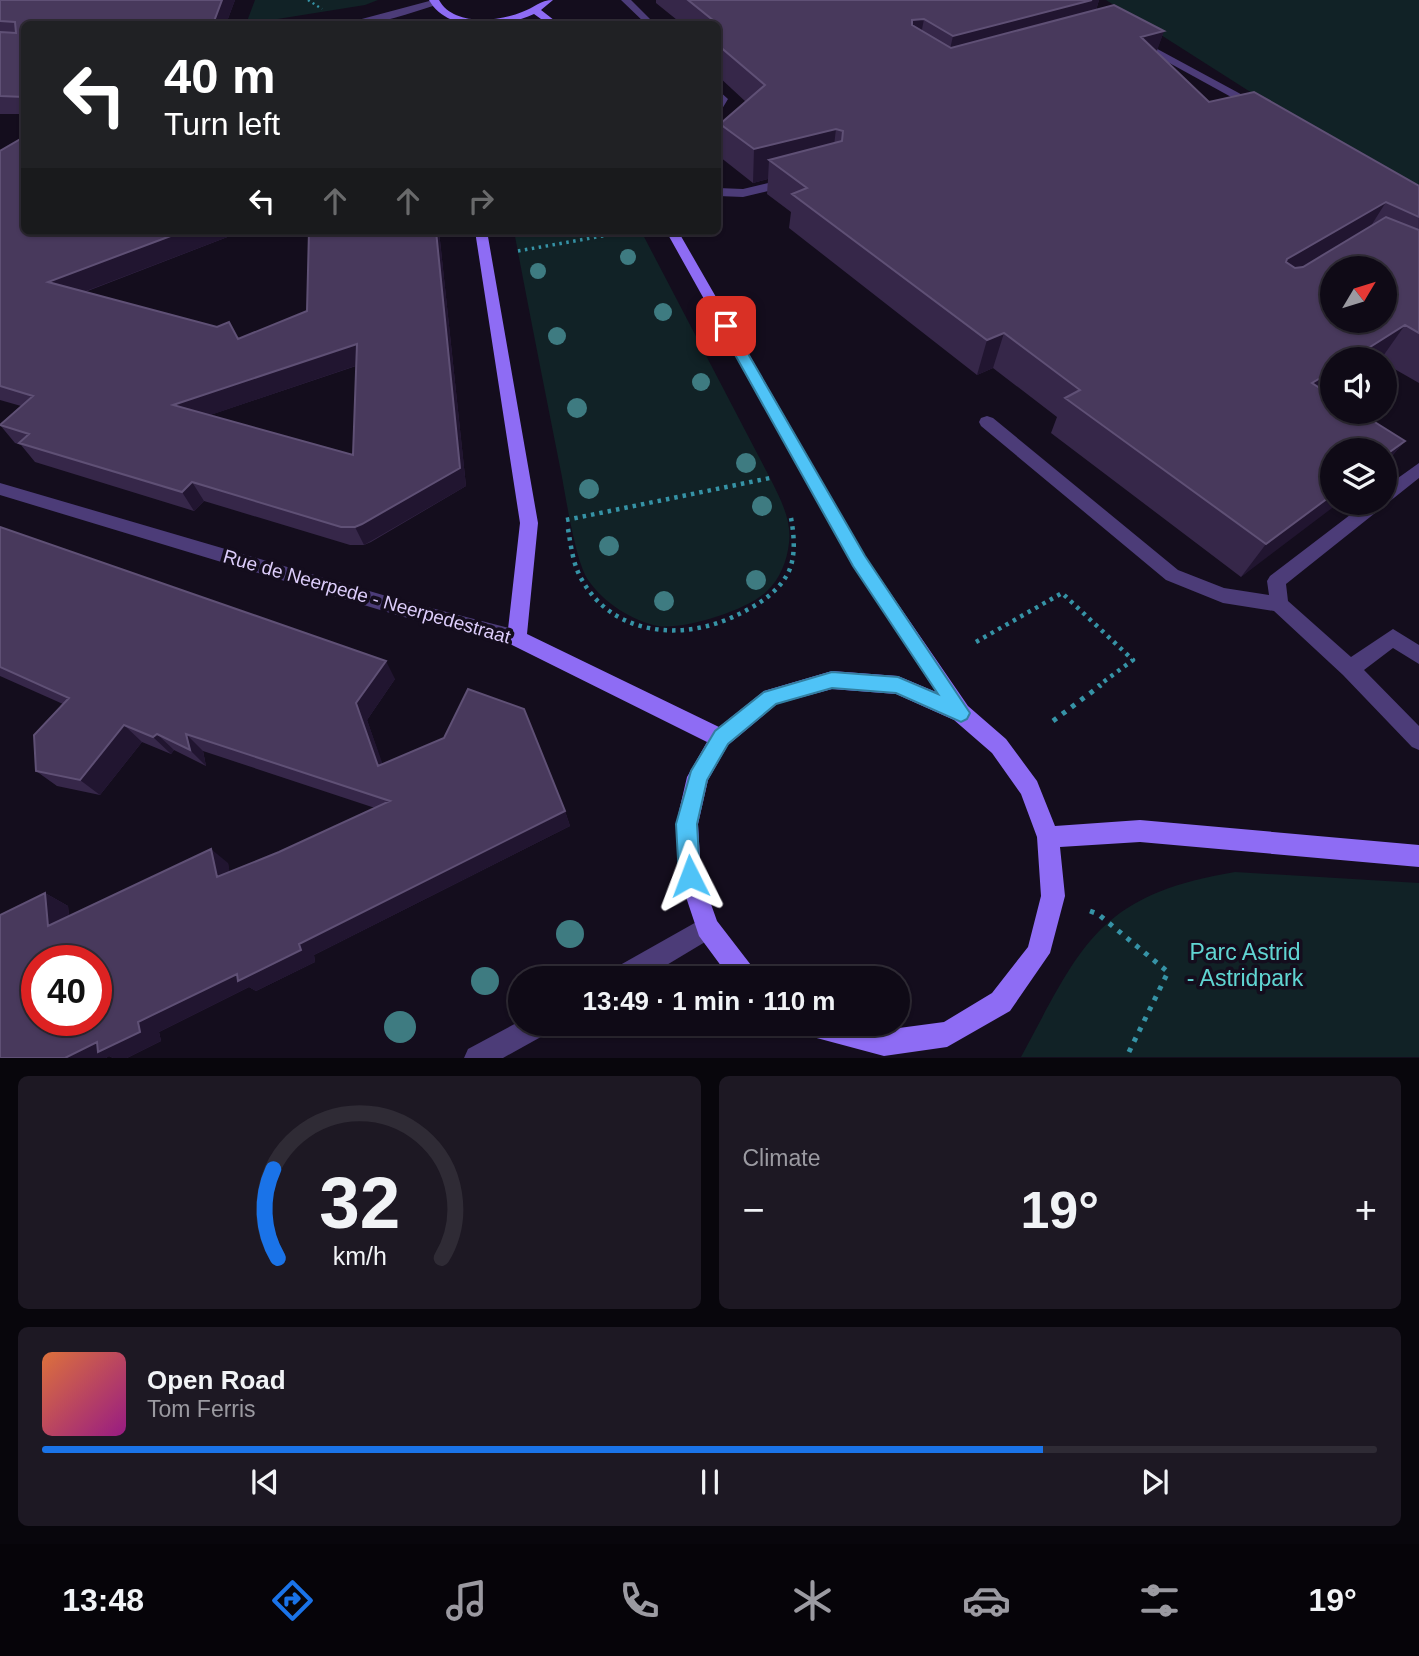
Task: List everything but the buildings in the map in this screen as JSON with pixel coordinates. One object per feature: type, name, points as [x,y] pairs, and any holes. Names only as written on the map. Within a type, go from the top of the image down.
[{"type":"street","points":[[499,21],[536,11],[548,0]]},
{"type":"street","points":[[626,0],[648,21]]},
{"type":"street","points":[[365,21],[393,16],[433,1],[439,11],[453,21]]},
{"type":"street","points":[[536,11],[550,21]]},
{"type":"street","points":[[1127,34],[1266,112]]},
{"type":"street","points":[[721,192],[743,193],[790,182],[790,165]]},
{"type":"street","points":[[482,235],[528,523],[517,638]]},
{"type":"street","points":[[674,235],[859,561],[961,713],[999,746],[1029,788],[1048,837],[1053,896],[1038,953],[1001,1002],[947,1034],[884,1050],[843,1036]]},
{"type":"street","points":[[987,422],[1172,575],[1223,595],[1279,604],[1350,669],[1419,740]]},
{"type":"street","points":[[1397,487],[1419,469]]},
{"type":"street","name":"Rue de Neerpede - Neerpedestraat","points":[[0,489],[400,608],[517,638],[721,738]]},
{"type":"street","points":[[1279,604],[1276,581],[1362,515]]},
{"type":"street","points":[[1350,669],[1393,637],[1419,656]]},
{"type":"street","points":[[736,966],[707,928],[690,876],[687,824],[698,777],[721,738],[771,697],[832,680],[898,685],[961,713]]},
{"type":"street","points":[[1048,837],[1154,832],[1419,856]]},
{"type":"street","points":[[642,966],[707,928]]},
{"type":"street","points":[[477,1058],[517,1036]]},
{"type":"path","points":[[513,241],[516,251],[608,235]]},
{"type":"path","points":[[558,520],[620,511],[774,477],[767,465]]},
{"type":"path","points":[[564,506],[573,555],[582,580],[600,603],[624,618],[655,631],[684,632],[715,624],[772,596],[789,570],[793,530],[789,512]]},
{"type":"path","points":[[976,642],[1062,593],[1133,660],[1054,721]]},
{"type":"path","points":[[1053,896],[1098,914],[1168,972],[1126,1058]]},
{"type":"green space","points":[[255,0],[378,0],[365,5],[265,21],[247,21]]},
{"type":"green space","points":[[1106,0],[1419,0],[1419,219],[1252,93]]},
{"type":"green space","points":[[515,235],[643,235],[784,509],[789,526],[787,556],[776,581],[767,591],[746,605],[699,622],[658,626],[638,620],[619,609],[594,588],[583,571],[572,528]]},
{"type":"green space","name":"Parc Astrid - Astridpark","points":[[1235,872],[1419,883],[1419,1057],[1021,1057],[1079,955],[1100,931],[1123,911],[1152,895],[1189,882]]},
{"type":"route","points":[[690,876],[687,824],[698,777],[721,738],[771,697],[832,680],[854,681],[898,685],[961,713],[859,561],[726,326]]}]
